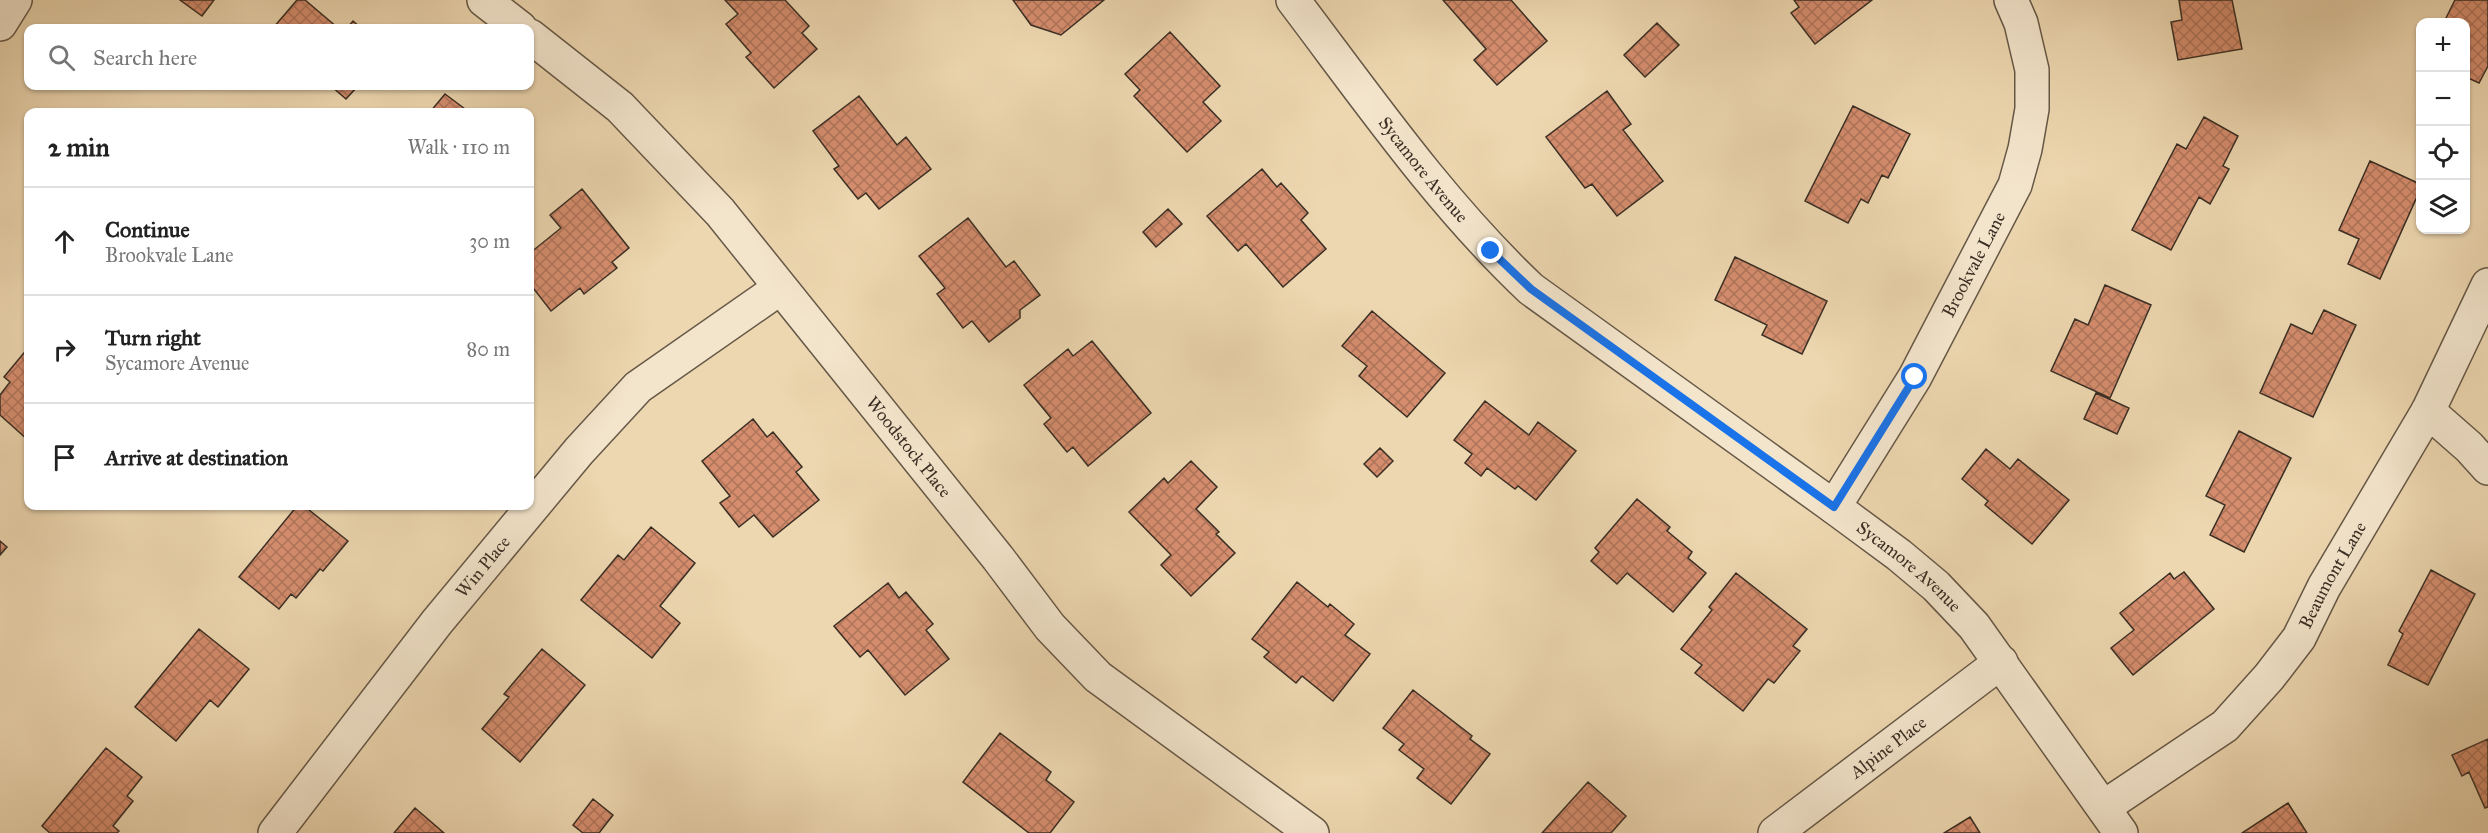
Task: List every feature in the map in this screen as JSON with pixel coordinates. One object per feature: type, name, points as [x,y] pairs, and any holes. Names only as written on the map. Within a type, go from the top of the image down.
[{"type":"street","points":[[0,24],[15,0]]},
{"type":"street","points":[[484,0],[515,24]]},
{"type":"street","name":"Sycamore Avenue","points":[[1293,0],[1424,171],[1491,251],[1523,281],[1899,555],[1936,586],[1974,626],[2113,820]]},
{"type":"street","name":"Brookvale Lane","points":[[1834,507],[1915,377],[2015,185],[2025,149],[2032,109],[2032,70],[2021,23],[2011,0]]},
{"type":"street","name":"Woodstock Place","points":[[534,39],[620,107],[720,212],[998,558],[1050,627],[1098,677],[1312,833]]},
{"type":"street","name":"Beaumont Lane","points":[[2113,820],[2225,726],[2299,638],[2324,587],[2427,411],[2488,285]]},
{"type":"street","name":"Win Place","points":[[534,505],[579,451],[638,387],[780,288]]},
{"type":"street","points":[[2427,411],[2469,447],[2488,468]]},
{"type":"street","name":"Win Place","points":[[275,833],[437,622],[530,510]]},
{"type":"street","name":"Alpine Place","points":[[1775,833],[2001,662]]},
{"type":"building","points":[[180,0],[214,0],[202,16]]},
{"type":"building","points":[[297,0],[305,0],[333,24],[276,24]]},
{"type":"building","points":[[725,0],[785,0],[809,26],[802,33],[817,49],[774,88],[746,57],[751,53],[726,24],[738,14]]},
{"type":"building","points":[[1013,0],[1104,0],[1061,35],[1031,25]]},
{"type":"building","points":[[1443,0],[1511,0],[1547,41],[1497,85],[1474,60],[1486,49]]},
{"type":"building","points":[[1794,0],[1872,0],[1815,44],[1791,13],[1799,7]]},
{"type":"building","points":[[2179,0],[2232,0],[2242,49],[2178,60],[2171,22],[2182,20]]},
{"type":"building","points":[[2455,0],[2488,0],[2488,66],[2479,83],[2470,79],[2470,18],[2446,18]]},
{"type":"building","points":[[1657,23],[1679,45],[1645,77],[1624,55]]},
{"type":"building","points":[[1170,32],[1220,86],[1203,102],[1221,121],[1187,152],[1134,96],[1140,90],[1125,74]]},
{"type":"building","points":[[336,90],[354,90],[346,99]]},
{"type":"building","points":[[1607,91],[1631,124],[1623,130],[1663,181],[1617,216],[1592,184],[1585,188],[1546,137]]},
{"type":"building","points":[[445,94],[464,108],[433,108]]},
{"type":"building","points":[[859,96],[897,145],[906,137],[931,169],[879,209],[866,193],[858,199],[834,169],[839,166],[813,131]]},
{"type":"building","points":[[1853,106],[1910,134],[1888,178],[1882,175],[1868,203],[1861,199],[1848,223],[1805,201]]},
{"type":"building","points":[[2204,117],[2238,136],[2223,166],[2229,169],[2210,204],[2199,197],[2171,250],[2132,230],[2177,144],[2186,149]]},
{"type":"building","points":[[2370,161],[2416,182],[2416,199],[2380,279],[2348,264],[2359,239],[2339,230]]},
{"type":"building","points":[[1262,169],[1277,187],[1281,183],[1308,213],[1301,220],[1326,249],[1283,287],[1246,244],[1238,251],[1207,216]]},
{"type":"building","points":[[582,189],[629,248],[612,262],[617,268],[584,294],[580,288],[551,311],[534,289],[534,250],[561,228],[550,215]]},
{"type":"building","points":[[1168,209],[1182,224],[1156,247],[1143,232]]},
{"type":"building","points":[[968,218],[1006,267],[1014,261],[1040,295],[1020,310],[1020,318],[989,342],[972,321],[963,328],[937,294],[945,288],[919,256]]},
{"type":"building","points":[[1735,257],[1827,301],[1802,354],[1762,335],[1767,325],[1715,300]]},
{"type":"building","points":[[2105,285],[2151,305],[2110,398],[2051,371],[2075,319],[2088,325]]},
{"type":"building","points":[[2324,310],[2356,325],[2313,417],[2260,393],[2291,324],[2312,334]]},
{"type":"building","points":[[1372,311],[1445,373],[1407,417],[1359,376],[1367,366],[1342,346]]},
{"type":"building","points":[[1092,341],[1151,413],[1088,466],[1073,447],[1067,452],[1044,424],[1051,418],[1024,385],[1068,349],[1073,356]]},
{"type":"building","points":[[24,353],[24,436],[0,415],[0,395],[10,382],[4,377]]},
{"type":"building","points":[[2096,393],[2129,408],[2117,434],[2084,419]]},
{"type":"building","points":[[1485,401],[1529,435],[1538,422],[1576,451],[1536,500],[1518,486],[1515,489],[1487,468],[1481,476],[1465,463],[1472,454],[1454,440]]},
{"type":"building","points":[[753,419],[767,437],[773,432],[802,467],[796,472],[819,500],[773,537],[754,515],[739,527],[720,503],[730,496],[702,461]]},
{"type":"building","points":[[2239,431],[2291,458],[2244,552],[2210,535],[2225,505],[2206,496]]},
{"type":"building","points":[[1380,448],[1393,461],[1377,477],[1364,464]]},
{"type":"building","points":[[1986,449],[2010,469],[2018,459],[2069,500],[2032,544],[1985,505],[1988,501],[1962,479]]},
{"type":"building","points":[[1191,461],[1217,487],[1196,509],[1219,532],[1216,534],[1235,553],[1191,596],[1161,565],[1171,555],[1129,512],[1164,478],[1168,483]]},
{"type":"building","points":[[1637,499],[1670,527],[1667,531],[1692,552],[1688,558],[1706,573],[1673,612],[1627,573],[1617,584],[1591,561],[1599,552],[1595,548]]},
{"type":"building","points":[[294,510],[309,510],[348,541],[323,571],[320,569],[296,598],[291,594],[279,609],[239,577]]},
{"type":"building","points":[[651,527],[695,563],[660,606],[680,623],[652,658],[581,600],[618,555],[624,560]]},
{"type":"building","points":[[0,541],[7,547],[0,555]]},
{"type":"building","points":[[2431,570],[2475,594],[2428,685],[2388,665],[2403,634],[2399,631]]},
{"type":"building","points":[[2184,572],[2214,609],[2133,675],[2111,648],[2134,630],[2120,613],[2170,573],[2174,579]]},
{"type":"building","points":[[1736,573],[1807,629],[1793,646],[1800,651],[1774,683],[1768,679],[1743,711],[1695,673],[1702,665],[1681,649],[1712,610],[1709,607]]},
{"type":"building","points":[[1297,582],[1328,607],[1330,604],[1354,624],[1345,635],[1370,654],[1333,701],[1302,676],[1296,683],[1264,657],[1269,652],[1252,639]]},
{"type":"building","points":[[888,583],[899,598],[906,592],[933,624],[926,630],[949,659],[905,695],[868,650],[860,657],[834,626]]},
{"type":"building","points":[[199,629],[249,669],[218,707],[210,700],[176,741],[135,707]]},
{"type":"building","points":[[542,649],[585,685],[520,762],[482,729],[509,697],[504,694]]},
{"type":"building","points":[[1413,690],[1472,736],[1470,739],[1490,754],[1451,804],[1417,778],[1424,769],[1399,750],[1404,744],[1383,728]]},
{"type":"building","points":[[1000,733],[1051,772],[1046,780],[1074,802],[1050,833],[1029,833],[963,782]]},
{"type":"building","points":[[2488,739],[2488,807],[2485,808],[2469,772],[2462,776],[2452,755]]},
{"type":"building","points":[[106,748],[142,777],[127,796],[133,801],[113,826],[119,831],[117,833],[50,833],[42,826]]},
{"type":"building","points":[[1588,782],[1626,816],[1611,833],[1542,833]]},
{"type":"building","points":[[593,799],[613,815],[599,833],[583,833],[573,825]]},
{"type":"building","points":[[2288,803],[2307,833],[2242,833]]},
{"type":"building","points":[[415,808],[444,833],[394,833]]},
{"type":"building","points":[[1970,817],[1980,833],[1944,833]]},
{"type":"route","points":[[1491,251],[1531,289],[1834,507],[1915,377]]}]
